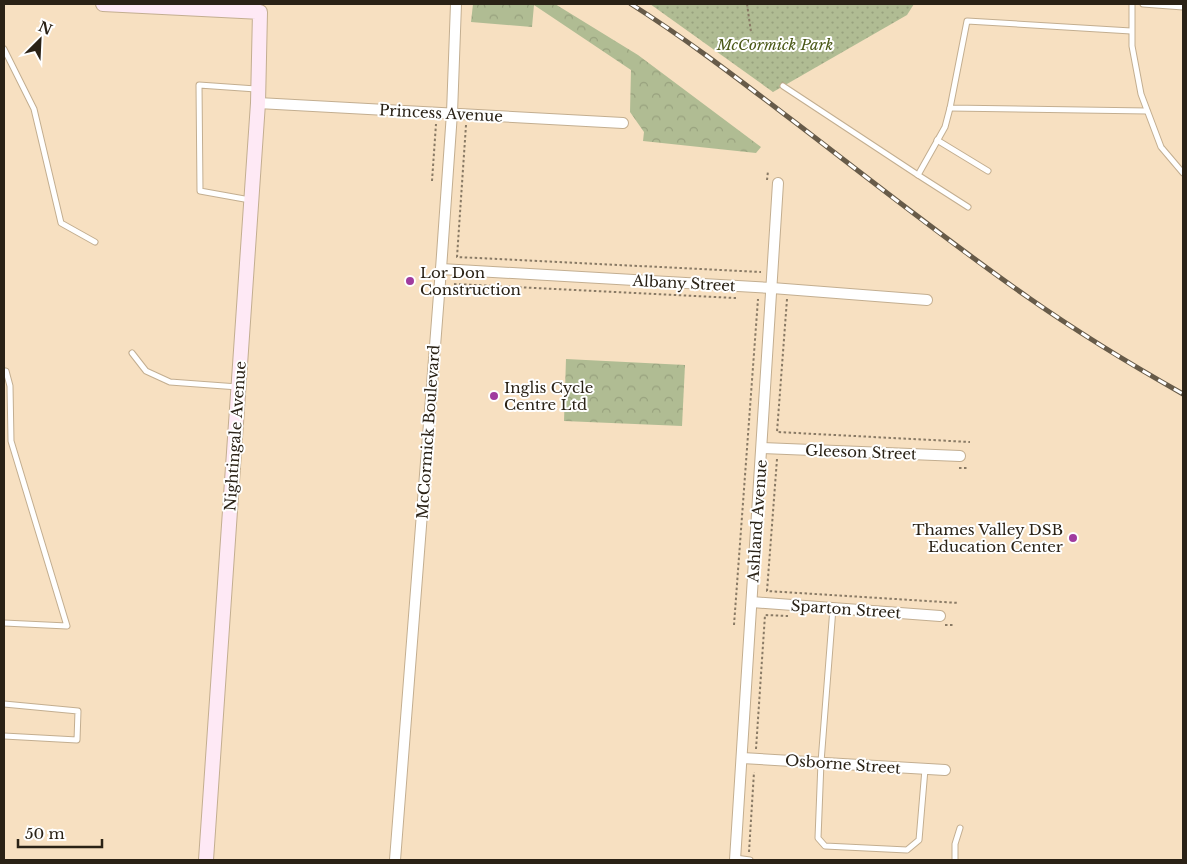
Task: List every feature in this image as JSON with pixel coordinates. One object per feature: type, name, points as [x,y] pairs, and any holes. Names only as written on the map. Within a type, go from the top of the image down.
[{"type":"street","points":[[104,4],[260,8]]},
{"type":"street","name":"McCormick Boulevard","points":[[395,860],[441,269],[452,113],[456,4]]},
{"type":"street","name":"Nightingale Avenue","points":[[206,860],[259,96],[260,8]]},
{"type":"street","name":"Princess Avenue","points":[[259,96],[452,113],[623,123]]},
{"type":"street","name":"Ashland Avenue","points":[[735,859],[778,183]]},
{"type":"street","name":"Albany Street","points":[[441,269],[772,288],[927,300]]},
{"type":"street","name":"Gleeson Street","points":[[762,448],[960,456]]},
{"type":"street","name":"Sparton Street","points":[[752,602],[940,616]]},
{"type":"street","name":"Osborne Street","points":[[742,758],[945,770]]},
{"type":"lane","points":[[1132,4],[1132,46],[1141,94],[1161,147],[1183,173]]},
{"type":"lane","points":[[1143,4],[1183,7]]},
{"type":"lane","points":[[918,175],[945,127],[967,21],[1131,31]]},
{"type":"lane","points":[[4,49],[34,109],[61,222],[95,242]]},
{"type":"lane","points":[[252,201],[200,191],[199,85],[259,96]]},
{"type":"lane","points":[[783,86],[968,207]]},
{"type":"lane","points":[[950,108],[1147,111]]},
{"type":"lane","points":[[937,140],[988,171]]},
{"type":"lane","points":[[132,353],[146,372],[170,382],[239,387]]},
{"type":"lane","points":[[4,371],[6,371],[10,386],[11,441],[67,626],[4,623]]},
{"type":"lane","points":[[834,608],[821,762],[818,838],[825,846],[907,850],[918,840],[925,769]]},
{"type":"lane","points":[[4,704],[78,711],[77,740],[4,736]]},
{"type":"lane","points":[[955,860],[955,844],[960,828]]},
{"type":"lane","points":[[735,859],[750,860]]},
{"type":"path","points":[[747,4],[751,32]]},
{"type":"path","points":[[432,181],[436,124]]},
{"type":"path","points":[[466,125],[457,257],[761,272]]},
{"type":"path","points":[[767,180],[768,171]]},
{"type":"path","points":[[454,284],[739,298]]},
{"type":"path","points":[[734,625],[759,299]]},
{"type":"path","points":[[787,299],[777,432],[970,442]]},
{"type":"path","points":[[776,459],[767,591],[959,603]]},
{"type":"path","points":[[957,468],[967,468]]},
{"type":"path","points":[[755,750],[765,615],[792,617]]},
{"type":"path","points":[[749,852],[754,772]]},
{"type":"green space","points":[[473,4],[555,4],[638,55],[761,147],[756,153],[643,141],[644,132],[630,112],[631,70],[534,5],[532,27],[471,22]]},
{"type":"green space","name":"McCormick Park","points":[[650,4],[914,4],[907,15],[773,92]]},
{"type":"green space","points":[[566,359],[685,365],[682,426],[564,421]]},
{"type":"railway","points":[[631,4],[715,62],[999,277],[1067,324],[1183,394]]},
{"type":"place","name":"Lor Don Construction","points":[[410,281]]},
{"type":"place","name":"Inglis Cycle Centre Ltd","points":[[494,396]]},
{"type":"place","name":"Thames Valley DSB Education Center","points":[[1073,538]]}]
